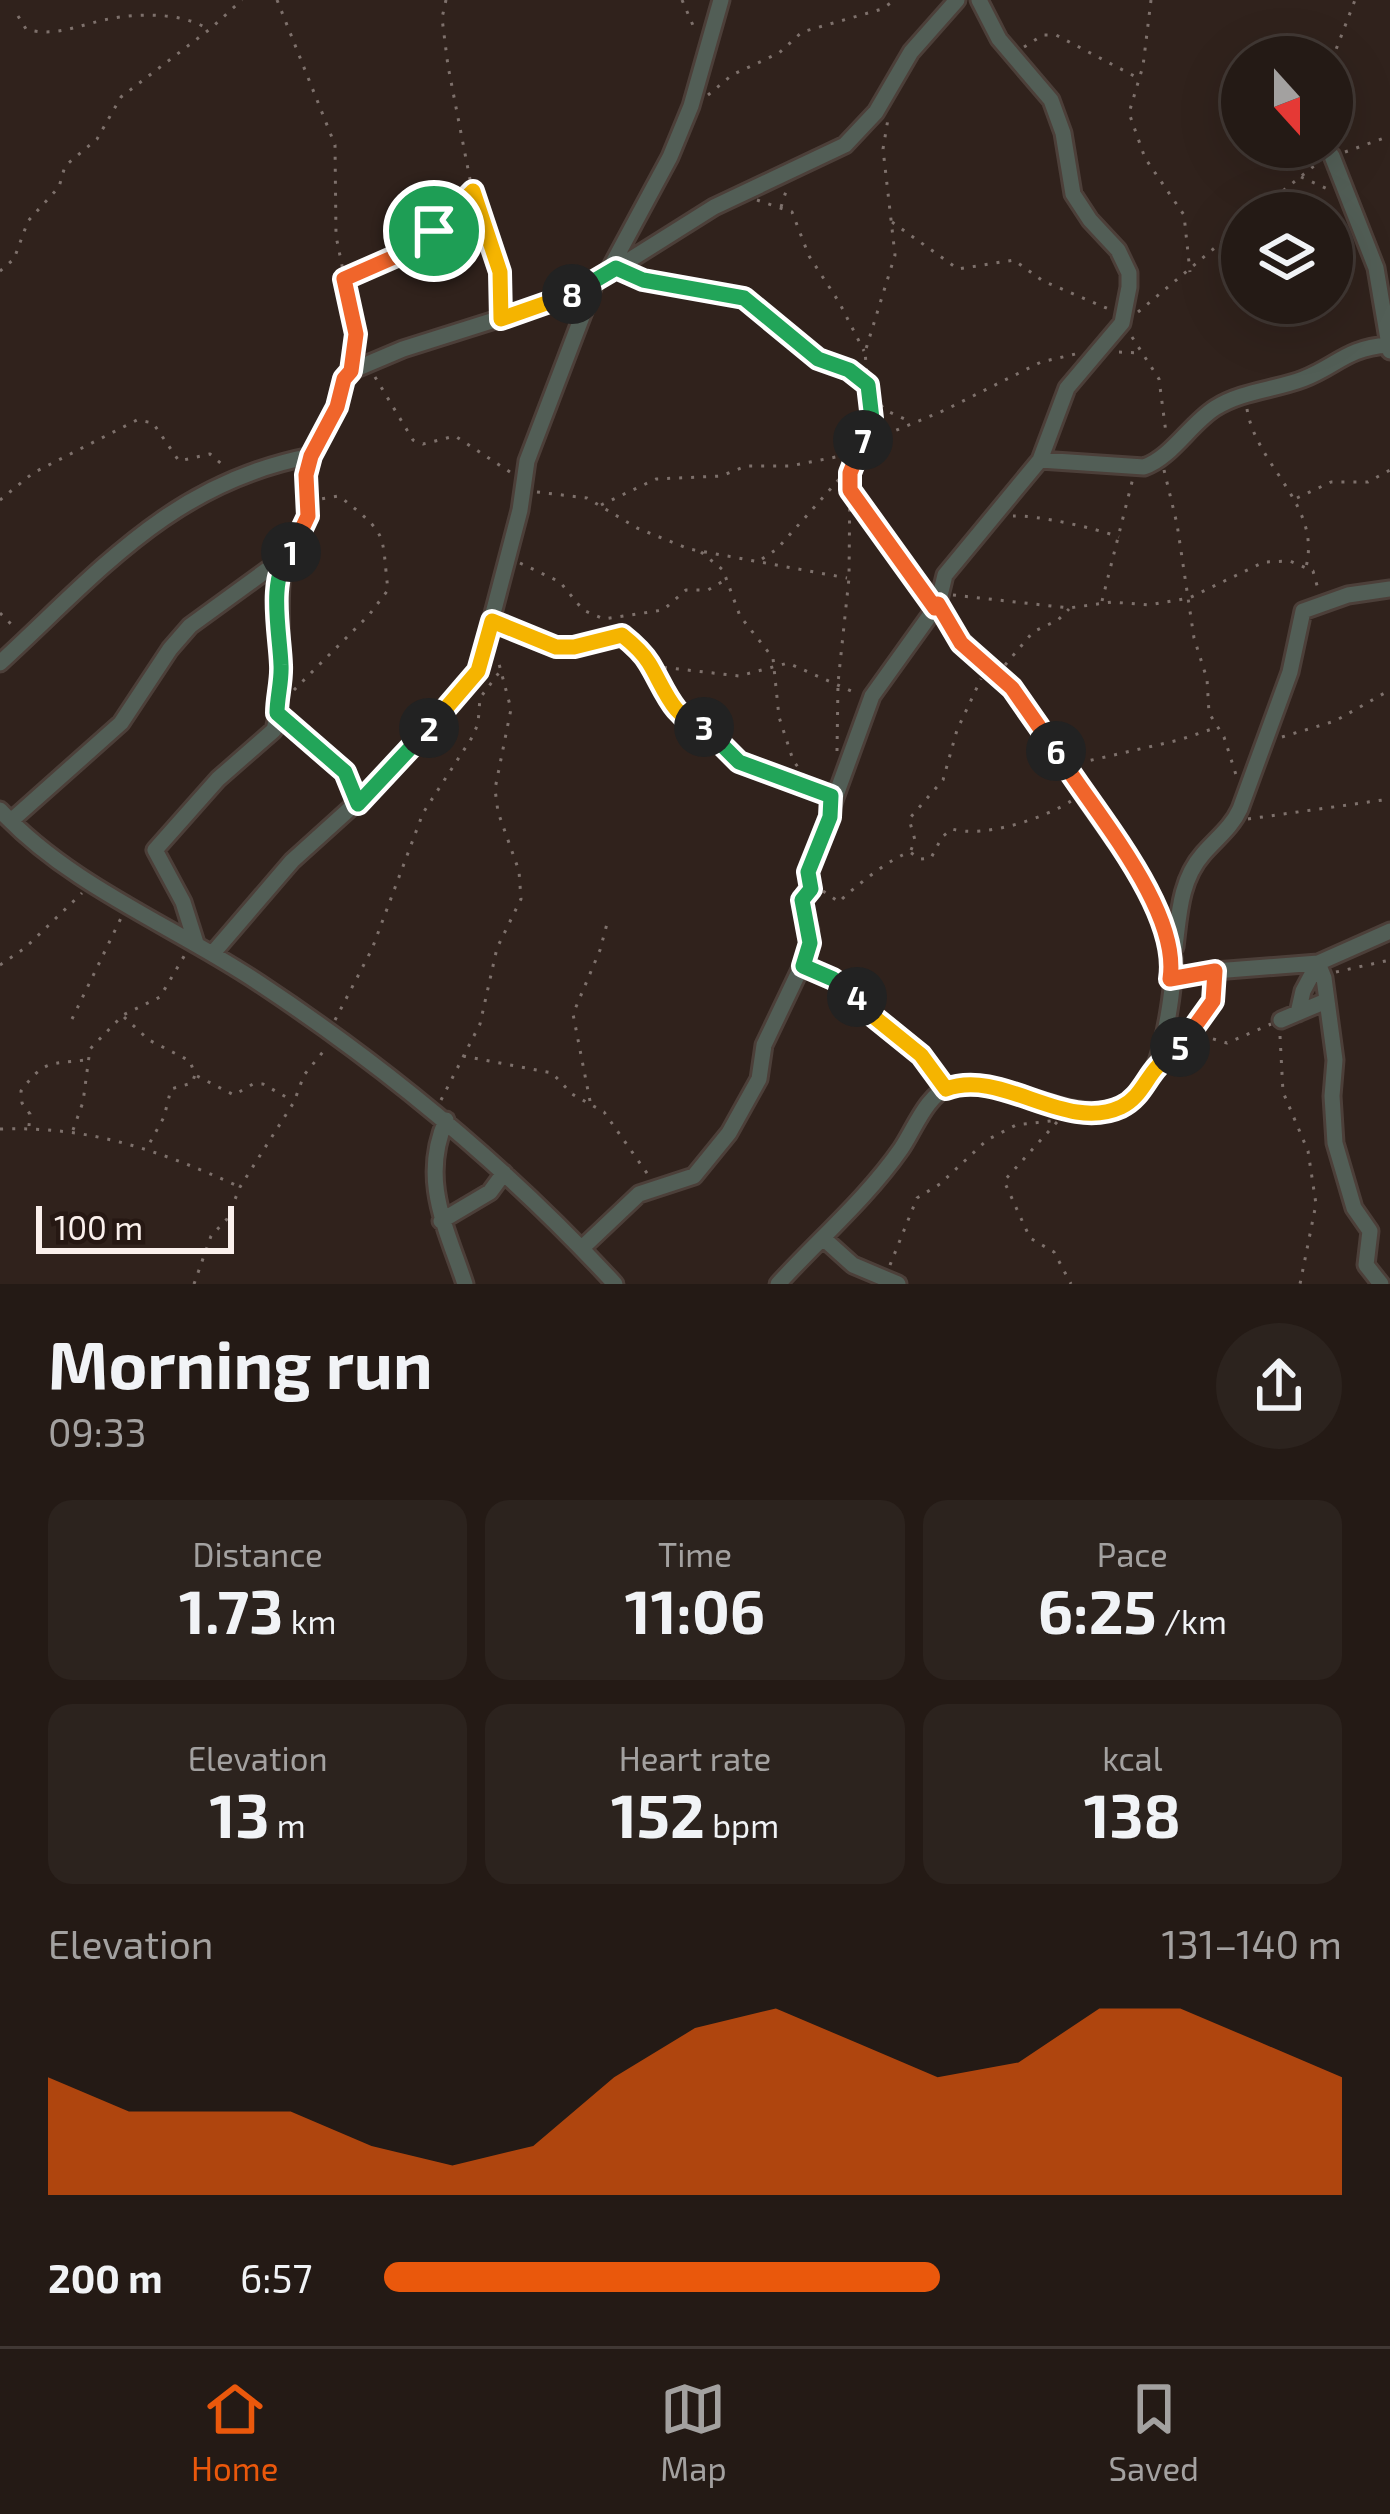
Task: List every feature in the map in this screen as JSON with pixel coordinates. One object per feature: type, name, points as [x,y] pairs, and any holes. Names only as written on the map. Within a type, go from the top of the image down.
[{"type":"street","points":[[213,952],[292,861],[358,804],[478,671],[508,557],[526,461],[606,274],[670,157],[692,106],[721,0]]},
{"type":"street","points":[[615,1284],[440,1116],[213,952],[92,884],[5,818],[122,723],[190,626],[283,561],[304,530],[311,456],[351,371],[561,299],[685,223],[845,145],[892,88],[911,52],[956,0]]},
{"type":"street","points":[[582,1248],[639,1194],[694,1176],[729,1133],[759,1079],[764,1045],[803,966],[810,943],[802,900],[811,889],[808,872],[872,696],[937,602],[944,575],[1040,460],[1067,388],[1123,320],[1129,287],[1125,262],[1073,194],[1066,144],[1051,100],[1006,49],[980,0]]},
{"type":"street","points":[[1040,460],[1141,468],[1212,410],[1315,374],[1353,351],[1389,348],[1376,268],[1353,215]]},
{"type":"street","points":[[0,663],[152,524],[232,481],[311,456]]},
{"type":"street","points":[[194,942],[182,902],[156,856],[157,845],[242,755],[274,730],[283,561]]},
{"type":"street","points":[[778,1284],[891,1162],[934,1096],[946,1089],[978,1087],[1046,1104],[1106,1111],[1136,1097],[1156,1067],[1188,877],[1200,857],[1235,821],[1291,672],[1301,617],[1308,607],[1390,589]]},
{"type":"street","points":[[937,602],[961,643],[1020,698],[1145,889],[1174,956]]},
{"type":"street","points":[[1298,1013],[1303,991],[1320,968],[1390,931]]},
{"type":"street","points":[[1170,979],[1215,971],[1320,968]]},
{"type":"street","points":[[1320,968],[1335,1060],[1335,1143],[1354,1208],[1370,1231],[1366,1264],[1381,1284]]},
{"type":"street","points":[[1281,1020],[1327,1001]]},
{"type":"street","points":[[440,1116],[433,1170],[441,1221],[466,1284]]},
{"type":"street","points":[[441,1221],[490,1192],[504,1173]]},
{"type":"street","points":[[823,1238],[854,1265],[898,1284]]},
{"type":"path","points":[[0,271],[14,259],[28,221],[59,187],[65,166],[97,139],[121,97],[242,0]]},
{"type":"path","points":[[277,0],[335,145],[336,236],[356,334],[351,371]]},
{"type":"path","points":[[446,0],[443,39],[473,191],[500,272],[501,319]]},
{"type":"path","points":[[682,0],[707,53]]},
{"type":"path","points":[[692,106],[732,75],[779,53],[802,32],[882,9],[896,0]]},
{"type":"path","points":[[1151,0],[1130,121],[1145,158],[1184,215],[1190,272]]},
{"type":"path","points":[[1341,36],[1355,0]]},
{"type":"path","points":[[18,16],[26,29],[36,32],[65,33],[122,17],[164,16],[210,29]]},
{"type":"path","points":[[1006,49],[1056,34],[1139,79]]},
{"type":"path","points":[[865,352],[894,265],[883,149],[892,88]]},
{"type":"path","points":[[1353,149],[1390,136]]},
{"type":"path","points":[[1281,192],[1313,168]]},
{"type":"path","points":[[1299,177],[1333,192]]},
{"type":"path","points":[[344,279],[408,251],[473,191]]},
{"type":"path","points":[[742,194],[792,212],[809,256],[865,352],[872,419],[853,464],[850,490],[837,766]]},
{"type":"path","points":[[890,221],[953,267],[975,269],[1014,260],[1123,320],[1160,383],[1164,472],[1194,638],[1207,679],[1209,713],[1232,754],[1242,803]]},
{"type":"path","points":[[1123,320],[1221,244]]},
{"type":"path","points":[[606,274],[744,298],[818,359],[849,370],[868,385]]},
{"type":"path","points":[[861,445],[1041,362],[1096,350],[1142,353]]},
{"type":"path","points":[[368,362],[413,440],[423,444],[445,436],[462,439],[499,462],[522,486],[571,493],[637,528],[699,551],[849,578]]},
{"type":"path","points":[[1242,396],[1261,451],[1294,500],[1310,541],[1306,567]]},
{"type":"path","points":[[871,397],[910,422]]},
{"type":"path","points":[[0,500],[55,461],[146,419],[179,460],[210,454],[220,459],[232,481]]},
{"type":"path","points":[[601,505],[656,479],[695,474],[713,477],[746,466],[790,466],[857,453]]},
{"type":"path","points":[[760,560],[777,549],[853,464]]},
{"type":"path","points":[[1101,604],[1134,474],[1141,468]]},
{"type":"path","points":[[1294,500],[1330,482],[1368,482],[1390,470]]},
{"type":"path","points":[[0,484],[6,493]]},
{"type":"path","points":[[850,490],[937,602],[1070,608],[1149,605],[1189,598],[1264,562],[1290,561],[1315,574],[1322,603]]},
{"type":"path","points":[[308,501],[339,496],[380,532],[386,548],[383,572],[388,590],[369,616],[277,707],[345,772],[358,804]]},
{"type":"path","points":[[993,517],[1036,516],[1119,538]]},
{"type":"path","points":[[699,551],[728,579],[740,616],[765,644],[776,666],[779,717],[793,760],[813,789]]},
{"type":"path","points":[[508,557],[560,582],[583,610],[604,619],[663,610],[686,590],[708,590],[728,579]]},
{"type":"path","points":[[910,852],[915,840],[909,819],[944,780],[952,745],[990,670],[1070,608]]},
{"type":"path","points":[[0,613],[27,638]]},
{"type":"path","points":[[492,621],[556,647],[622,635],[652,666],[660,689],[686,719],[708,729],[739,762],[831,796]]},
{"type":"path","points":[[440,1116],[484,1010],[501,938],[521,899],[519,871],[504,833],[495,789],[511,709],[502,670],[487,642]]},
{"type":"path","points":[[652,666],[739,676],[794,664],[872,696]]},
{"type":"path","points":[[194,1284],[206,1247],[227,1220],[240,1186],[293,1102],[304,1075],[333,1035],[372,949],[423,813],[471,739],[478,724],[480,698],[502,670]]},
{"type":"path","points":[[1266,742],[1334,721],[1390,690]]},
{"type":"path","points":[[1066,767],[1217,728]]},
{"type":"path","points":[[830,817],[833,789]]},
{"type":"path","points":[[811,889],[822,890],[839,902],[892,858],[910,852],[926,860],[952,829],[973,833],[1029,820],[1057,811],[1083,794]]},
{"type":"path","points":[[1235,821],[1390,799]]},
{"type":"path","points":[[0,965],[45,931],[92,884]]},
{"type":"path","points":[[71,1018],[130,905]]},
{"type":"path","points":[[590,1102],[573,1014],[608,920]]},
{"type":"path","points":[[73,1130],[86,1089],[90,1049],[123,1015],[160,997],[194,942]]},
{"type":"path","points":[[1320,968],[1390,960]]},
{"type":"path","points":[[803,966],[846,986],[874,1017],[921,1055],[946,1089]]},
{"type":"path","points":[[1156,1067],[1213,1001],[1215,971]]},
{"type":"path","points":[[123,1015],[149,1040],[190,1061],[195,1075],[192,1083],[171,1089],[167,1111],[148,1148]]},
{"type":"path","points":[[1190,1032],[1226,1043],[1281,1020],[1279,1071],[1283,1092],[1309,1151],[1316,1204],[1300,1284]]},
{"type":"path","points":[[463,1057],[552,1073],[572,1094],[604,1112],[657,1187]]},
{"type":"path","points":[[29,1127],[30,1114],[22,1103],[21,1090],[36,1070],[46,1064],[88,1060]]},
{"type":"path","points":[[195,1075],[234,1095],[263,1084],[293,1102]]},
{"type":"path","points":[[881,1275],[890,1265],[917,1198],[940,1184],[987,1140],[1024,1123],[1060,1119],[1004,1181],[1030,1238],[1054,1252],[1071,1284]]},
{"type":"path","points":[[0,1130],[73,1130],[148,1148],[240,1186]]},
{"type":"route","points":[[473,191],[500,272],[501,319],[561,299],[616,268],[655,283],[744,298],[818,359],[849,370],[868,385],[872,419],[850,473],[850,490],[935,608],[938,604],[961,643],[1012,688],[1123,852],[1164,925],[1174,956],[1170,979],[1215,971],[1213,1001],[1200,1022],[1156,1067],[1136,1097],[1121,1107],[1088,1111],[1004,1090],[946,1089],[921,1055],[874,1017],[846,986],[803,966],[810,930],[802,900],[811,889],[808,872],[830,817],[831,796],[739,762],[708,729],[686,719],[660,689],[647,659],[622,635],[574,647],[545,646],[492,621],[469,686],[358,804],[345,772],[277,713],[283,561],[304,530],[311,456],[337,407],[356,344],[344,279],[408,251],[434,231],[473,191]]}]
